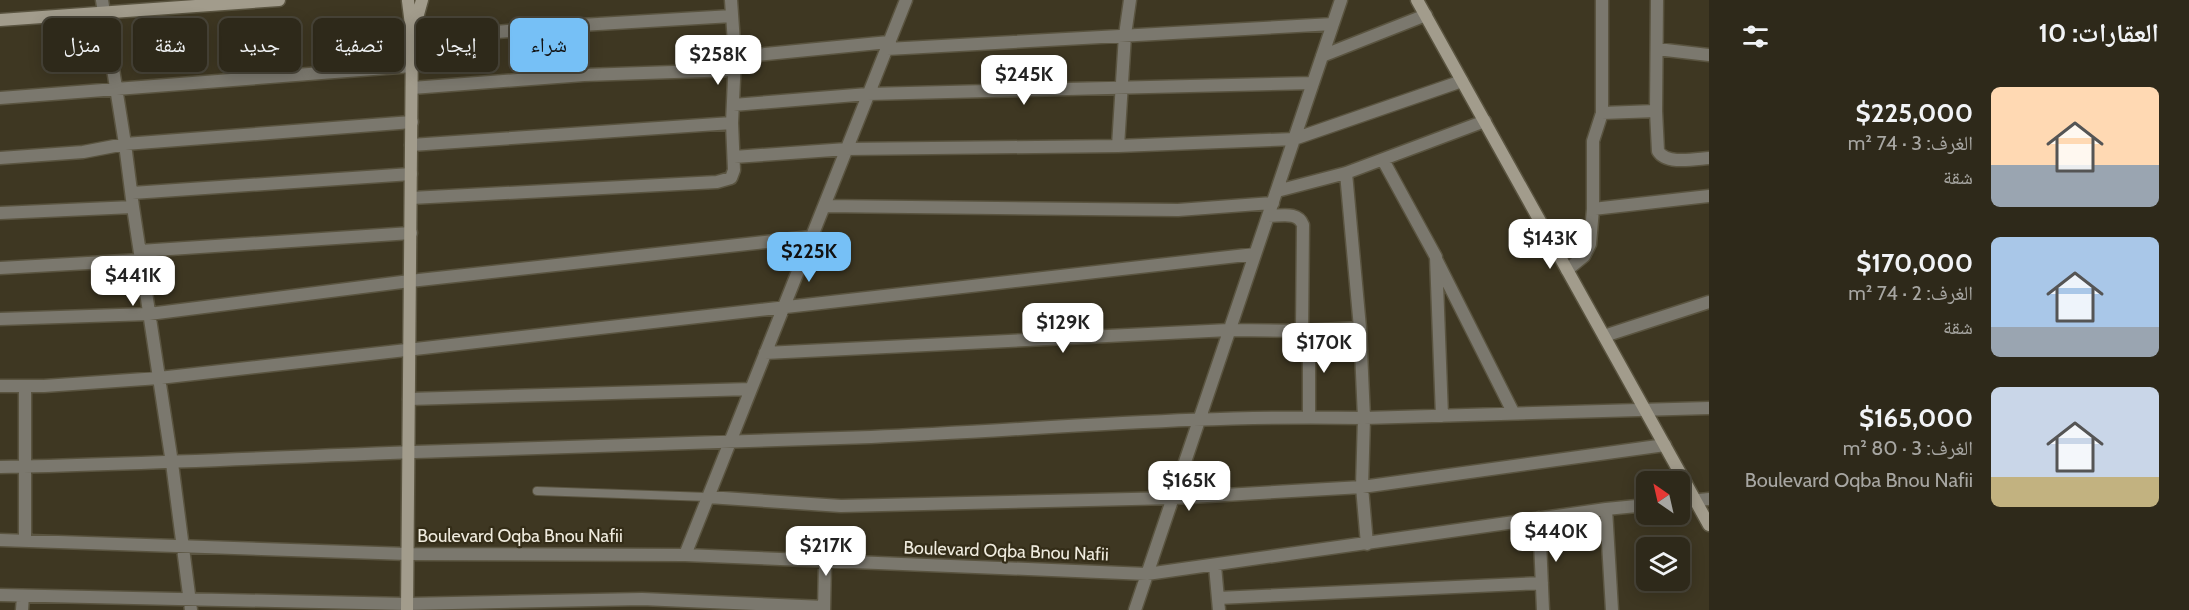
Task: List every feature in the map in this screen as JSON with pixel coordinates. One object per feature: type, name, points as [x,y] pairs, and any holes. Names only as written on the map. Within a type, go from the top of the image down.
[{"type":"street","points":[[102,0],[172,463],[190,604]]},
{"type":"street","points":[[0,20],[279,0]]},
{"type":"street","points":[[407,607],[412,36],[407,0],[415,2],[422,0]]},
{"type":"street","points":[[412,36],[422,0]]},
{"type":"street","points":[[411,198],[717,182],[731,178],[734,170],[732,123],[735,57],[731,0]]},
{"type":"street","points":[[685,555],[906,0]]},
{"type":"street","points":[[1118,146],[1125,35],[1130,0]]},
{"type":"street","points":[[1135,610],[1341,0]]},
{"type":"street","points":[[1427,0],[1417,0],[1709,525]]},
{"type":"street","points":[[1567,270],[1587,251],[1590,244],[1593,209],[1593,141],[1602,113],[1602,0]]},
{"type":"street","points":[[1657,0],[1656,143],[1660,156],[1667,159],[1709,158]]},
{"type":"street","points":[[1322,56],[1425,15]]},
{"type":"street","points":[[412,36],[732,16]]},
{"type":"street","points":[[735,57],[888,46],[1333,24]]},
{"type":"street","points":[[1657,49],[1709,55]]},
{"type":"street","points":[[0,98],[412,66]]},
{"type":"street","points":[[412,88],[584,75],[734,70]]},
{"type":"street","points":[[734,157],[847,149],[1118,146],[1294,139],[1462,81]]},
{"type":"street","points":[[733,105],[868,94],[1313,83]]},
{"type":"street","points":[[1602,113],[1656,111]]},
{"type":"street","points":[[824,206],[1178,210],[1275,197],[1485,121]]},
{"type":"street","points":[[0,158],[83,152],[125,144],[412,122]]},
{"type":"street","points":[[411,145],[732,123]]},
{"type":"street","points":[[1383,159],[1436,257],[1514,412]]},
{"type":"street","points":[[1346,173],[1360,328],[1364,418],[1362,487],[1367,544]]},
{"type":"street","points":[[132,193],[411,174]]},
{"type":"street","points":[[1593,209],[1709,196]]},
{"type":"street","points":[[0,213],[133,207]]},
{"type":"street","points":[[1268,216],[1297,216],[1303,225],[1309,417]]},
{"type":"street","points":[[0,268],[411,233]]},
{"type":"street","points":[[0,319],[149,314],[410,281],[811,237]]},
{"type":"street","points":[[0,386],[159,378],[1255,254]]},
{"type":"street","points":[[1436,257],[1442,416]]},
{"type":"street","points":[[1604,336],[1709,302]]},
{"type":"street","points":[[765,353],[1229,330],[1306,331],[1360,328]]},
{"type":"street","points":[[25,386],[25,541]]},
{"type":"street","points":[[409,399],[751,389]]},
{"type":"street","points":[[0,467],[172,463],[409,452],[969,433],[1199,420],[1364,418],[1709,408]]},
{"type":"street","points":[[708,497],[841,506],[1173,498],[1362,487],[1665,445]]},
{"type":"street","points":[[1690,501],[1709,499]]},
{"type":"street","name":"Boulevard Oqba Bnou Nafii","points":[[0,540],[408,554],[685,555],[1147,574],[1636,506]]},
{"type":"street","points":[[1606,509],[1612,610]]},
{"type":"street","points":[[1539,518],[1543,610]]},
{"type":"street","points":[[0,595],[190,604],[407,607],[642,599],[824,608],[825,562]]},
{"type":"street","points":[[1215,566],[1218,604],[1542,583]]},
{"type":"street","points":[[22,610],[23,596]]},
{"type":"lane","points":[[537,490],[708,497]]}]
